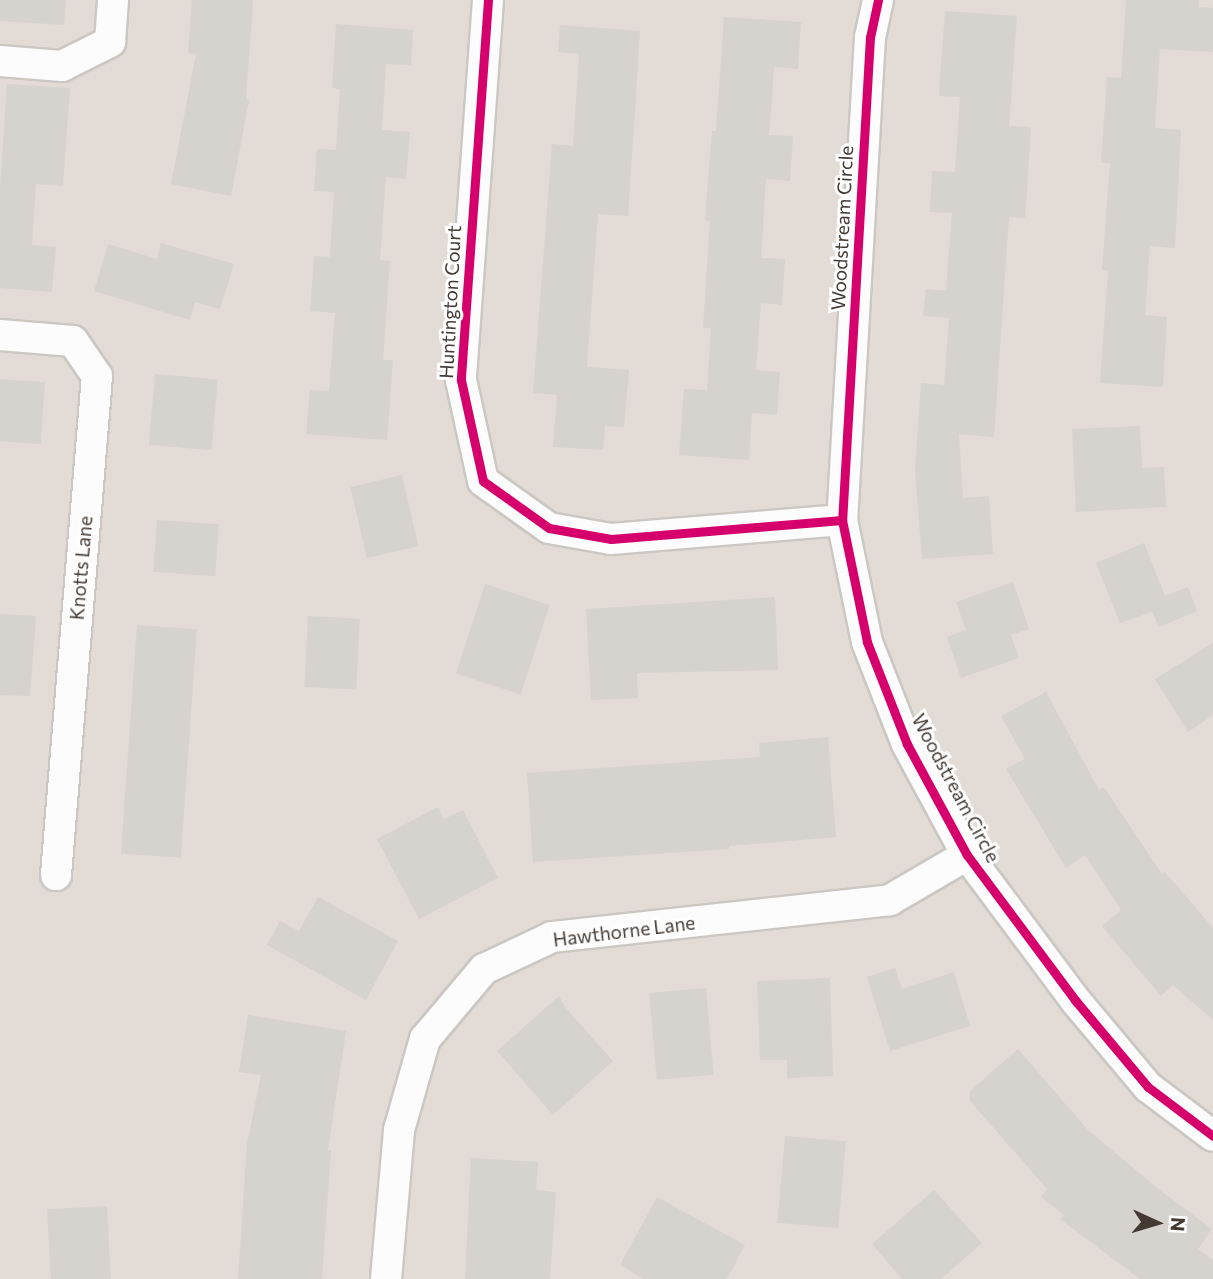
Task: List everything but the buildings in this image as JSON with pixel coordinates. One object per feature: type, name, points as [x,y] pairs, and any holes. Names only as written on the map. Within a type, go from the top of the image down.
[{"type":"street","points":[[0,61],[62,66],[110,42],[113,0]]},
{"type":"street","name":"Huntington Court","points":[[488,0],[461,380],[483,481],[549,528],[611,539],[842,520]]},
{"type":"street","name":"Woodstream Circle","points":[[878,0],[870,37],[842,520],[867,642],[907,744],[967,855],[1075,1000],[1148,1087],[1213,1136]]},
{"type":"street","name":"Knotts Lane","points":[[0,335],[74,341],[97,376],[56,875]]},
{"type":"street","name":"Hawthorne Lane","points":[[386,1279],[399,1130],[425,1039],[484,970],[552,937],[890,900],[967,855]]},
{"type":"shaded area","points":[[0,0],[1213,0],[1213,1279],[0,1279]]},
{"type":"cycle path","points":[[488,0],[461,380],[483,481],[549,528],[611,539],[842,520]]},
{"type":"cycle path","points":[[878,0],[870,37],[842,520],[867,642],[907,744],[967,855],[1075,1000],[1148,1087],[1213,1136]]}]
